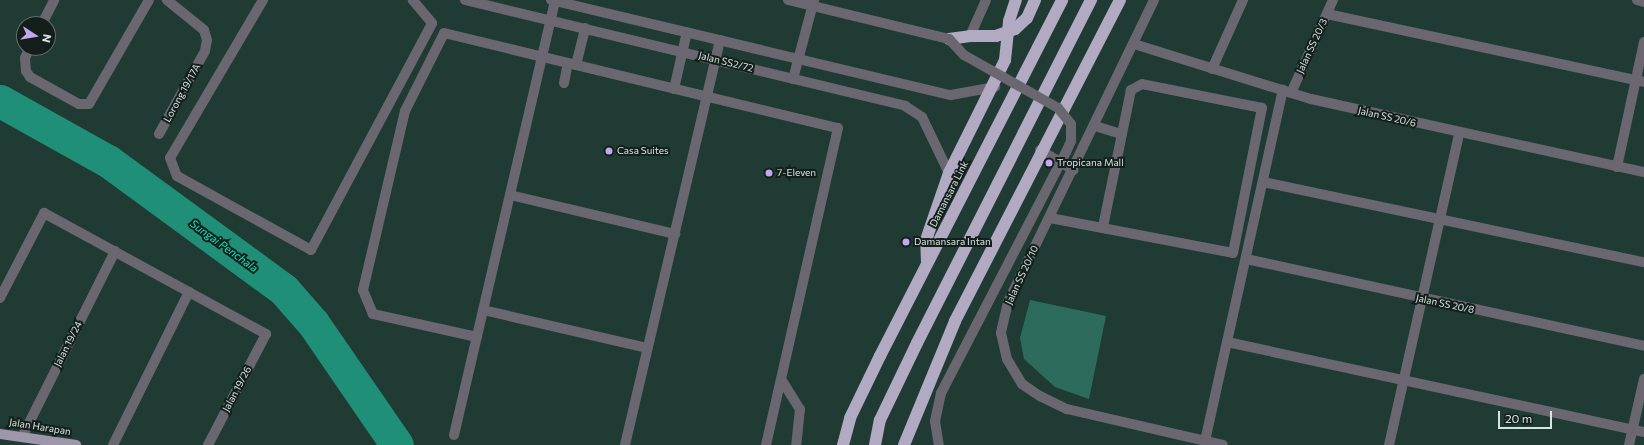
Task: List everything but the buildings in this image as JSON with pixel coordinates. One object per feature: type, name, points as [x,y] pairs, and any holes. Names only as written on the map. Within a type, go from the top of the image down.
[{"type":"highway","points":[[927,264],[926,240],[950,173],[994,87],[1006,60],[1009,21],[1016,0]]},
{"type":"highway","points":[[949,39],[970,36],[996,36],[1015,29],[1027,18],[1035,0]]},
{"type":"highway","name":"Damansara Link","points":[[843,445],[850,418],[1062,0]]},
{"type":"highway","points":[[875,445],[880,420],[913,350],[1090,0]]},
{"type":"highway","points":[[904,445],[913,416],[955,321],[1040,150],[1120,0]]},
{"type":"main road","points":[[908,445],[913,416]]},
{"type":"main road","name":"Jalan Harapan","points":[[0,434],[76,445]]},
{"type":"street","points":[[46,16],[54,0]]},
{"type":"street","points":[[26,56],[26,71],[30,77],[79,104],[88,104],[149,0]]},
{"type":"street","name":"Lorong 19/17A","points":[[159,134],[205,51],[204,30],[168,0]]},
{"type":"street","points":[[263,0],[170,158],[177,176],[311,250],[432,23],[413,0]]},
{"type":"street","name":"Jalan SS2/72","points":[[465,0],[550,19],[905,106],[922,117],[950,173]]},
{"type":"street","points":[[454,435],[542,56],[553,0]]},
{"type":"street","name":"Jalan SS2/72","points":[[553,0],[952,95],[994,87]]},
{"type":"street","points":[[788,0],[949,39],[964,55],[1064,112],[1072,131],[1066,152],[942,393],[935,421],[939,445]]},
{"type":"street","points":[[793,79],[814,0]]},
{"type":"street","points":[[970,36],[986,0]]},
{"type":"street","name":"Jalan SS 20/10","points":[[1154,0],[1095,126],[1008,302],[1001,333],[1007,359],[1022,384],[1067,409],[1223,445]]},
{"type":"street","points":[[1212,69],[1243,0]]},
{"type":"street","name":"Jalan SS 20/3","points":[[1206,441],[1263,182],[1287,92],[1333,0]]},
{"type":"street","points":[[1637,0],[1644,2]]},
{"type":"street","points":[[1327,14],[1640,81]]},
{"type":"street","points":[[564,83],[584,28]]},
{"type":"street","points":[[674,89],[687,32]]},
{"type":"street","points":[[477,337],[373,314],[363,290],[405,111],[444,33],[838,128],[766,445]]},
{"type":"street","points":[[625,445],[720,40]]},
{"type":"street","points":[[1617,167],[1640,81],[1644,42]]},
{"type":"street","name":"Jalan SS 20/6","points":[[1134,44],[1287,92],[1459,134],[1644,172]]},
{"type":"street","points":[[1050,218],[1233,253],[1262,108],[1142,84],[1130,90],[1103,227]]},
{"type":"street","points":[[1095,126],[1122,134]]},
{"type":"street","points":[[1389,445],[1459,134]]},
{"type":"street","points":[[1040,150],[1073,170]]},
{"type":"street","points":[[1263,182],[1439,221],[1644,262]]},
{"type":"street","points":[[510,195],[675,234]]},
{"type":"street","points":[[0,298],[44,213],[189,292],[113,445]]},
{"type":"street","name":"Jalan 19/24","points":[[22,437],[115,251]]},
{"type":"street","name":"Jalan SS 20/8","points":[[1246,259],[1422,299],[1644,346]]},
{"type":"street","name":"Jalan 19/26","points":[[189,292],[266,334],[208,445]]},
{"type":"street","points":[[483,310],[648,348]]},
{"type":"street","points":[[1227,342],[1644,432]]},
{"type":"street","points":[[781,379],[800,409],[796,445]]},
{"type":"street","points":[[1629,445],[1644,379]]},
{"type":"green space","points":[[1030,300],[1106,316],[1089,399],[1055,387],[1024,359],[1020,338]]},
{"type":"waterway","name":"Sungai Penchala","points":[[0,101],[108,161],[284,290],[313,323],[397,445]]},
{"type":"place","name":"Casa Suites","points":[[609,151]]},
{"type":"place","name":"Tropicana Mall","points":[[1049,163]]},
{"type":"place","name":"7-Eleven","points":[[769,173]]},
{"type":"place","name":"Damansara Intan","points":[[906,242]]}]
